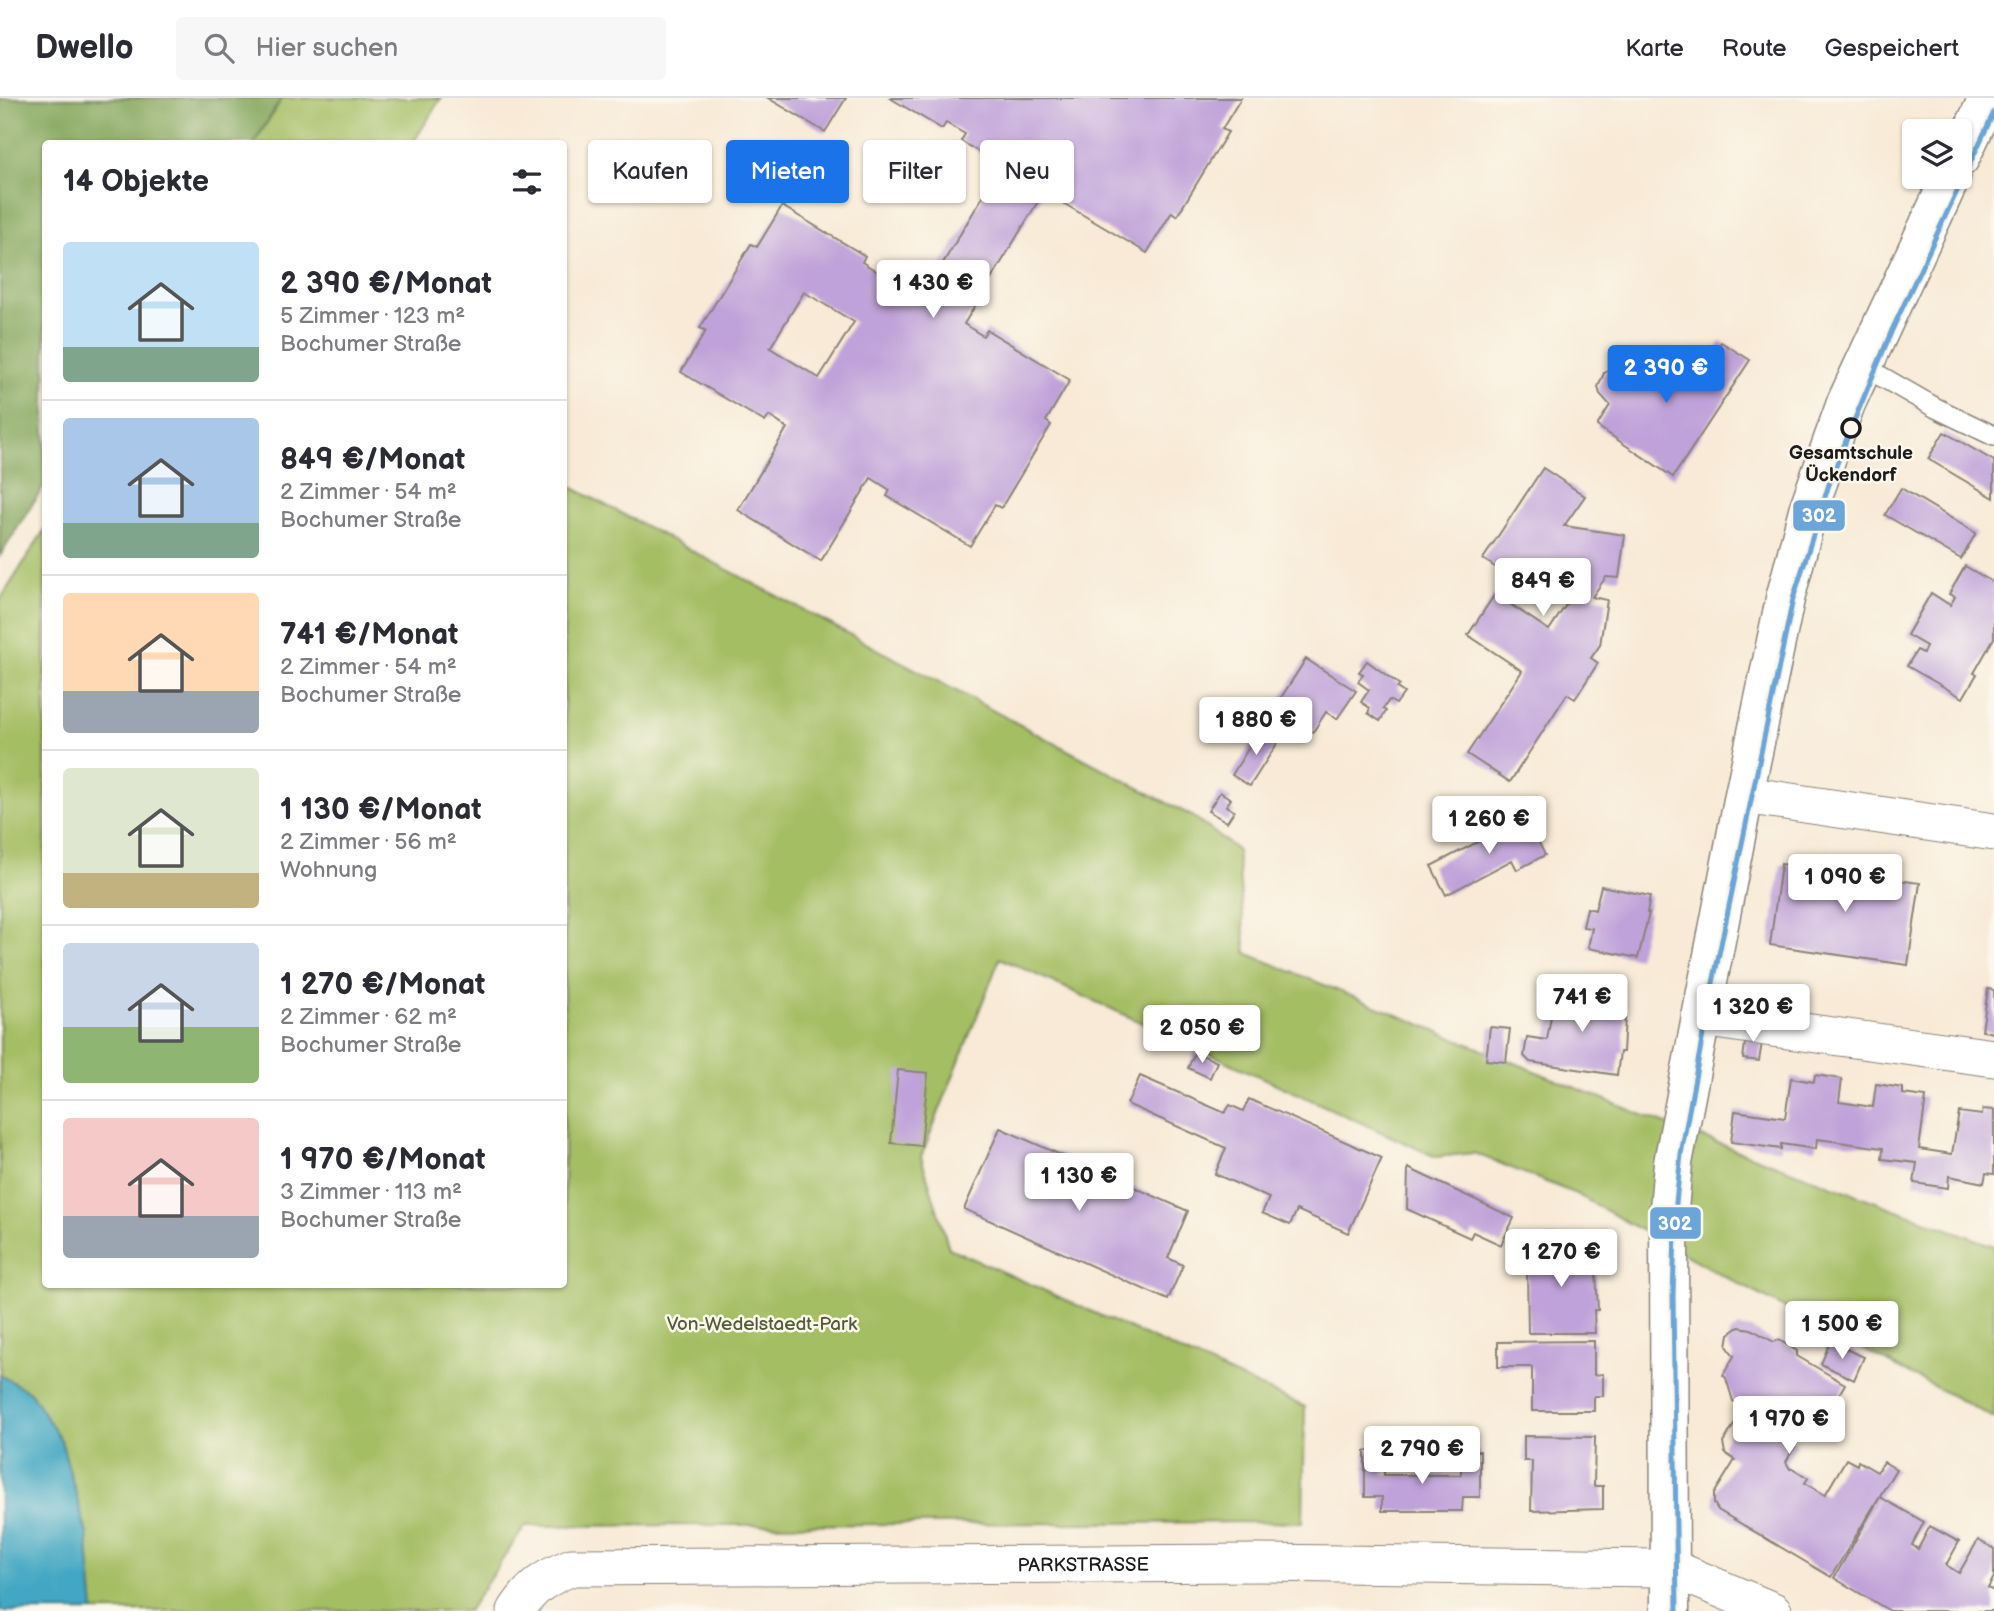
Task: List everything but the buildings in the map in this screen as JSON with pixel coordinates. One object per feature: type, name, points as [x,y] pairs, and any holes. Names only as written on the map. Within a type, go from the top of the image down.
[{"type":"main road","points":[[1972,132],[1988,98]]},
{"type":"main road","points":[[1670,1611],[1669,1209],[1673,1163],[1700,1018],[1785,599],[1808,510],[1846,403],[1945,189]]},
{"type":"street","points":[[1744,795],[1994,832]]},
{"type":"street","points":[[1700,1018],[1994,1058]]},
{"type":"street","name":"PARKSTRASSE","points":[[516,1611],[531,1590],[546,1578],[572,1567],[1258,1563],[1670,1569],[1715,1585],[1773,1611]]},
{"type":"lane","points":[[1863,366],[1936,408],[1994,436]]},
{"type":"green space","points":[[0,98],[282,98],[256,140],[42,140],[42,489],[0,556]]},
{"type":"green space","points":[[282,98],[441,98],[415,140],[256,140]]},
{"type":"green space","name":"Von-Wedelstaedt-Park","points":[[567,485],[1194,817],[1237,850],[1246,953],[1645,1116],[1994,1246],[1994,1418],[1722,1275],[1576,1194],[1474,1153],[1436,1157],[1000,958],[921,1157],[949,1248],[1305,1407],[1303,1522],[525,1526],[468,1611],[0,1611],[0,600],[42,534],[42,1288],[567,1288]]},
{"type":"water","points":[[0,1375],[30,1392],[61,1440],[87,1534],[94,1611],[0,1611]]},
{"type":"transit line","name":"302","points":[[1677,1611],[1673,1294],[1676,1203],[1681,1154],[1709,1002],[1793,599],[1830,481],[1851,428],[1892,330],[1994,112]]},
{"type":"place","name":"Gesamtschule Ückendorf","points":[[1851,428]]}]
